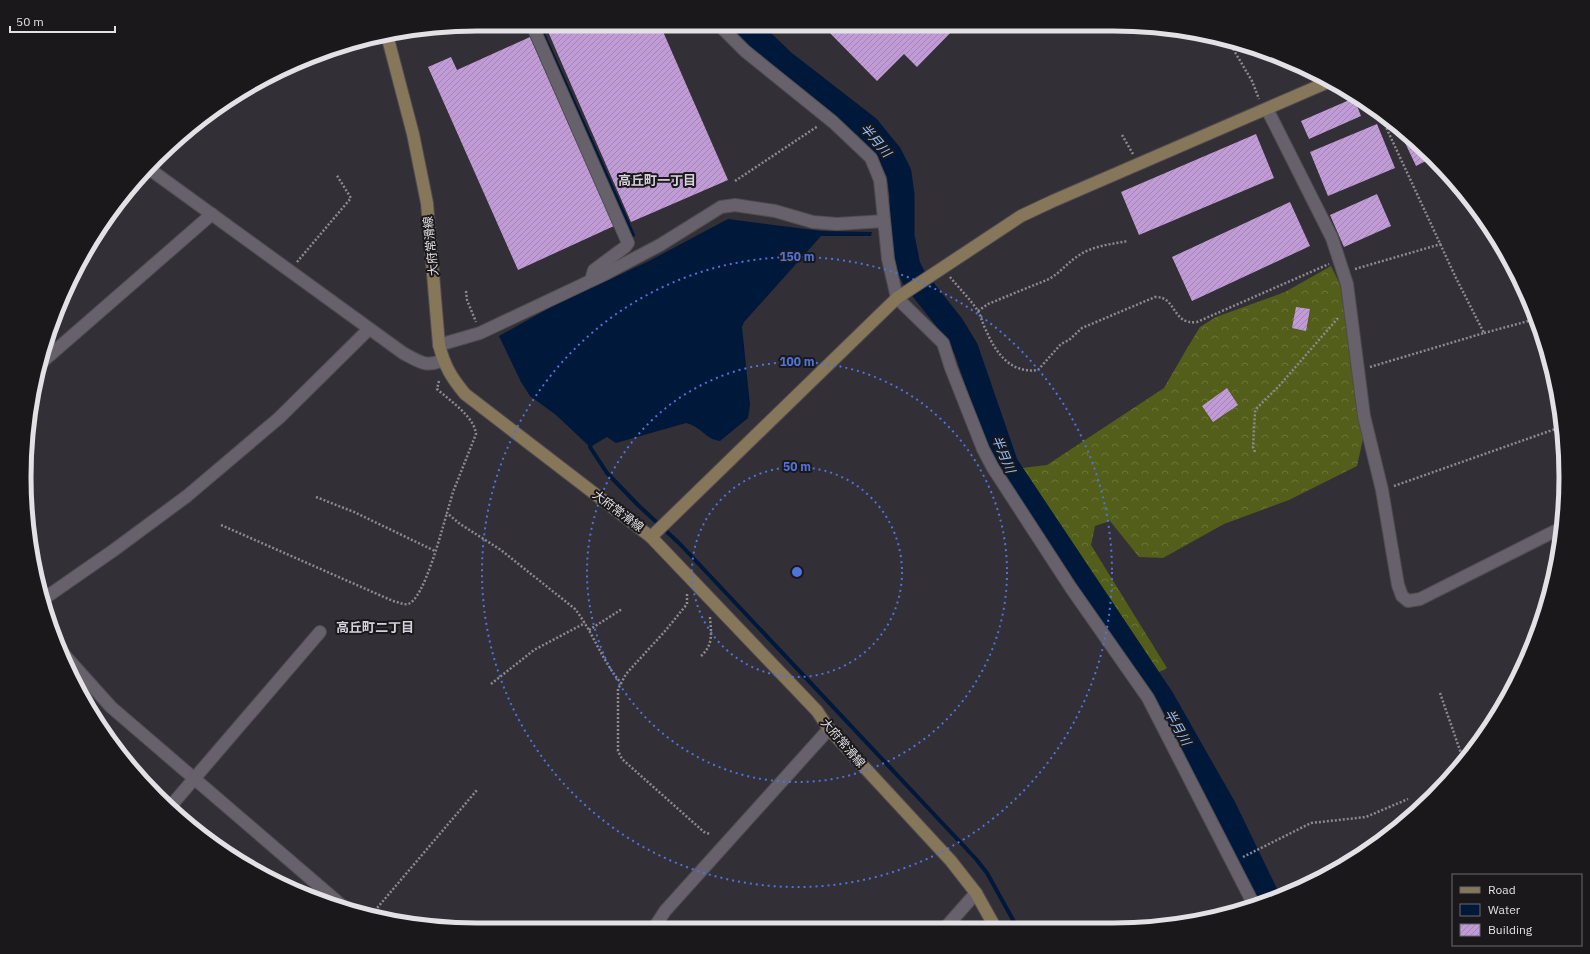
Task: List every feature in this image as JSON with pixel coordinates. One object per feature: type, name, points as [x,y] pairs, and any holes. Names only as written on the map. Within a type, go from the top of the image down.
[{"type":"main road","name":"大府常滑線","points":[[388,40],[413,134],[427,203],[439,346],[445,365],[465,394],[651,537],[817,711],[829,729],[951,861],[976,893],[993,923]]},
{"type":"main road","points":[[651,537],[897,298],[942,267],[1021,216],[1323,84]]},
{"type":"street","points":[[535,31],[628,243],[625,247],[594,270],[591,280]]},
{"type":"street","points":[[725,31],[745,51],[826,117],[871,158],[880,180],[888,259],[897,298],[943,343],[951,368],[980,442],[993,468],[1071,588],[1148,698],[1252,900]]},
{"type":"street","points":[[1266,110],[1316,204],[1340,259],[1344,272],[1347,284],[1364,416],[1382,490],[1398,585],[1402,596],[1408,601],[1420,599],[1555,531]]},
{"type":"street","points":[[153,172],[403,353],[424,364],[445,365]]},
{"type":"street","points":[[439,346],[480,333],[591,280],[660,245],[721,207],[735,205],[775,211],[814,222],[837,224],[884,221]]},
{"type":"street","points":[[47,357],[212,214]]},
{"type":"street","points":[[47,596],[114,550],[187,496],[279,418],[369,328]]},
{"type":"street","points":[[174,803],[320,632]]},
{"type":"street","points":[[72,664],[111,707],[335,899]]},
{"type":"street","points":[[657,923],[665,911],[829,729]]},
{"type":"street","points":[[950,923],[976,893]]},
{"type":"path","points":[[1231,47],[1252,80],[1266,110]]},
{"type":"path","points":[[735,181],[796,141],[826,117]]},
{"type":"path","points":[[1384,122],[1484,333]]},
{"type":"path","points":[[1122,135],[1127,141],[1138,165]]},
{"type":"path","points":[[289,271],[351,198],[336,174]]},
{"type":"path","points":[[978,311],[988,304],[1049,279],[1058,274],[1080,255],[1096,248],[1128,241]]},
{"type":"path","points":[[1344,272],[1441,244]]},
{"type":"path","points":[[942,267],[978,311],[988,336],[1000,354],[1020,370],[1038,370],[1061,344],[1069,340],[1082,328],[1155,297],[1162,297],[1168,301],[1180,319],[1188,323],[1197,322],[1340,259]]},
{"type":"path","points":[[466,290],[467,300],[480,333]]},
{"type":"path","points":[[1255,452],[1253,447],[1255,412],[1257,408],[1279,386],[1346,310],[1350,310]]},
{"type":"path","points":[[1358,372],[1484,333],[1530,321]]},
{"type":"path","points":[[221,525],[402,604],[409,604],[422,588],[453,492],[476,434],[475,427],[470,420],[437,390],[445,365]]},
{"type":"path","points":[[1382,490],[1556,429]]},
{"type":"path","points":[[316,497],[354,512],[435,551]]},
{"type":"path","points":[[447,513],[460,524],[501,550],[575,609],[585,623],[613,674],[621,683]]},
{"type":"path","points":[[686,592],[688,598],[687,604],[666,630],[626,674],[618,688],[617,743],[618,751],[622,759],[704,832],[710,834]]},
{"type":"path","points":[[701,656],[709,650],[712,634],[709,608],[714,603]]},
{"type":"path","points":[[589,630],[622,609]]},
{"type":"path","points":[[491,684],[534,650],[585,623]]},
{"type":"path","points":[[1440,694],[1461,755]]},
{"type":"path","points":[[375,911],[477,790]]},
{"type":"path","points":[[1232,862],[1311,823],[1366,817],[1408,799]]},
{"type":"green space","points":[[1331,266],[1340,284],[1363,439],[1357,466],[1289,500],[1224,524],[1163,558],[1139,557],[1110,521],[1095,526],[1091,545],[1167,668],[1155,674],[1013,469],[1047,465],[1164,388],[1200,327],[1216,317],[1285,292]]},
{"type":"water","points":[[728,219],[821,231],[872,232],[871,236],[821,236],[744,322],[742,327],[750,405],[748,418],[720,441],[711,438],[696,427],[686,423],[616,443],[607,437],[590,447],[556,415],[530,396],[521,382],[499,336],[553,306],[649,261]]},
{"type":"building","points":[[548,31],[663,31],[728,180],[631,222]]},
{"type":"building","points":[[828,31],[952,31],[917,67],[904,54],[877,81]]},
{"type":"building","points":[[530,37],[614,226],[518,270],[428,67],[451,57],[457,70]]},
{"type":"building","points":[[1350,100],[1356,103],[1361,116],[1309,139],[1301,121]]},
{"type":"building","points":[[1377,124],[1395,168],[1328,196],[1310,152]]},
{"type":"building","points":[[1256,134],[1274,178],[1139,235],[1121,192]]},
{"type":"building","points":[[1403,139],[1427,161],[1416,166]]},
{"type":"building","points":[[1377,194],[1391,226],[1344,247],[1330,215]]},
{"type":"building","points":[[1290,202],[1310,246],[1192,301],[1172,257]]},
{"type":"building","points":[[1296,307],[1310,309],[1306,331],[1292,328]]},
{"type":"building","points":[[1227,388],[1238,405],[1213,422],[1202,406]]},
{"type":"waterway","points":[[542,31],[633,235]]},
{"type":"waterway","name":"半月川","points":[[751,31],[782,61],[867,127],[890,155],[899,173],[902,195],[902,236],[908,266],[914,278],[952,326],[966,349],[1006,465],[1162,699],[1224,808],[1266,895]]},
{"type":"waterway","points":[[592,442],[590,447],[607,473],[638,505],[680,544],[976,859],[987,873],[1015,923]]},
{"type":"district","name":"高丘町一丁目","points":[[657,180]]},
{"type":"district","name":"高丘町二丁目","points":[[375,627]]}]
